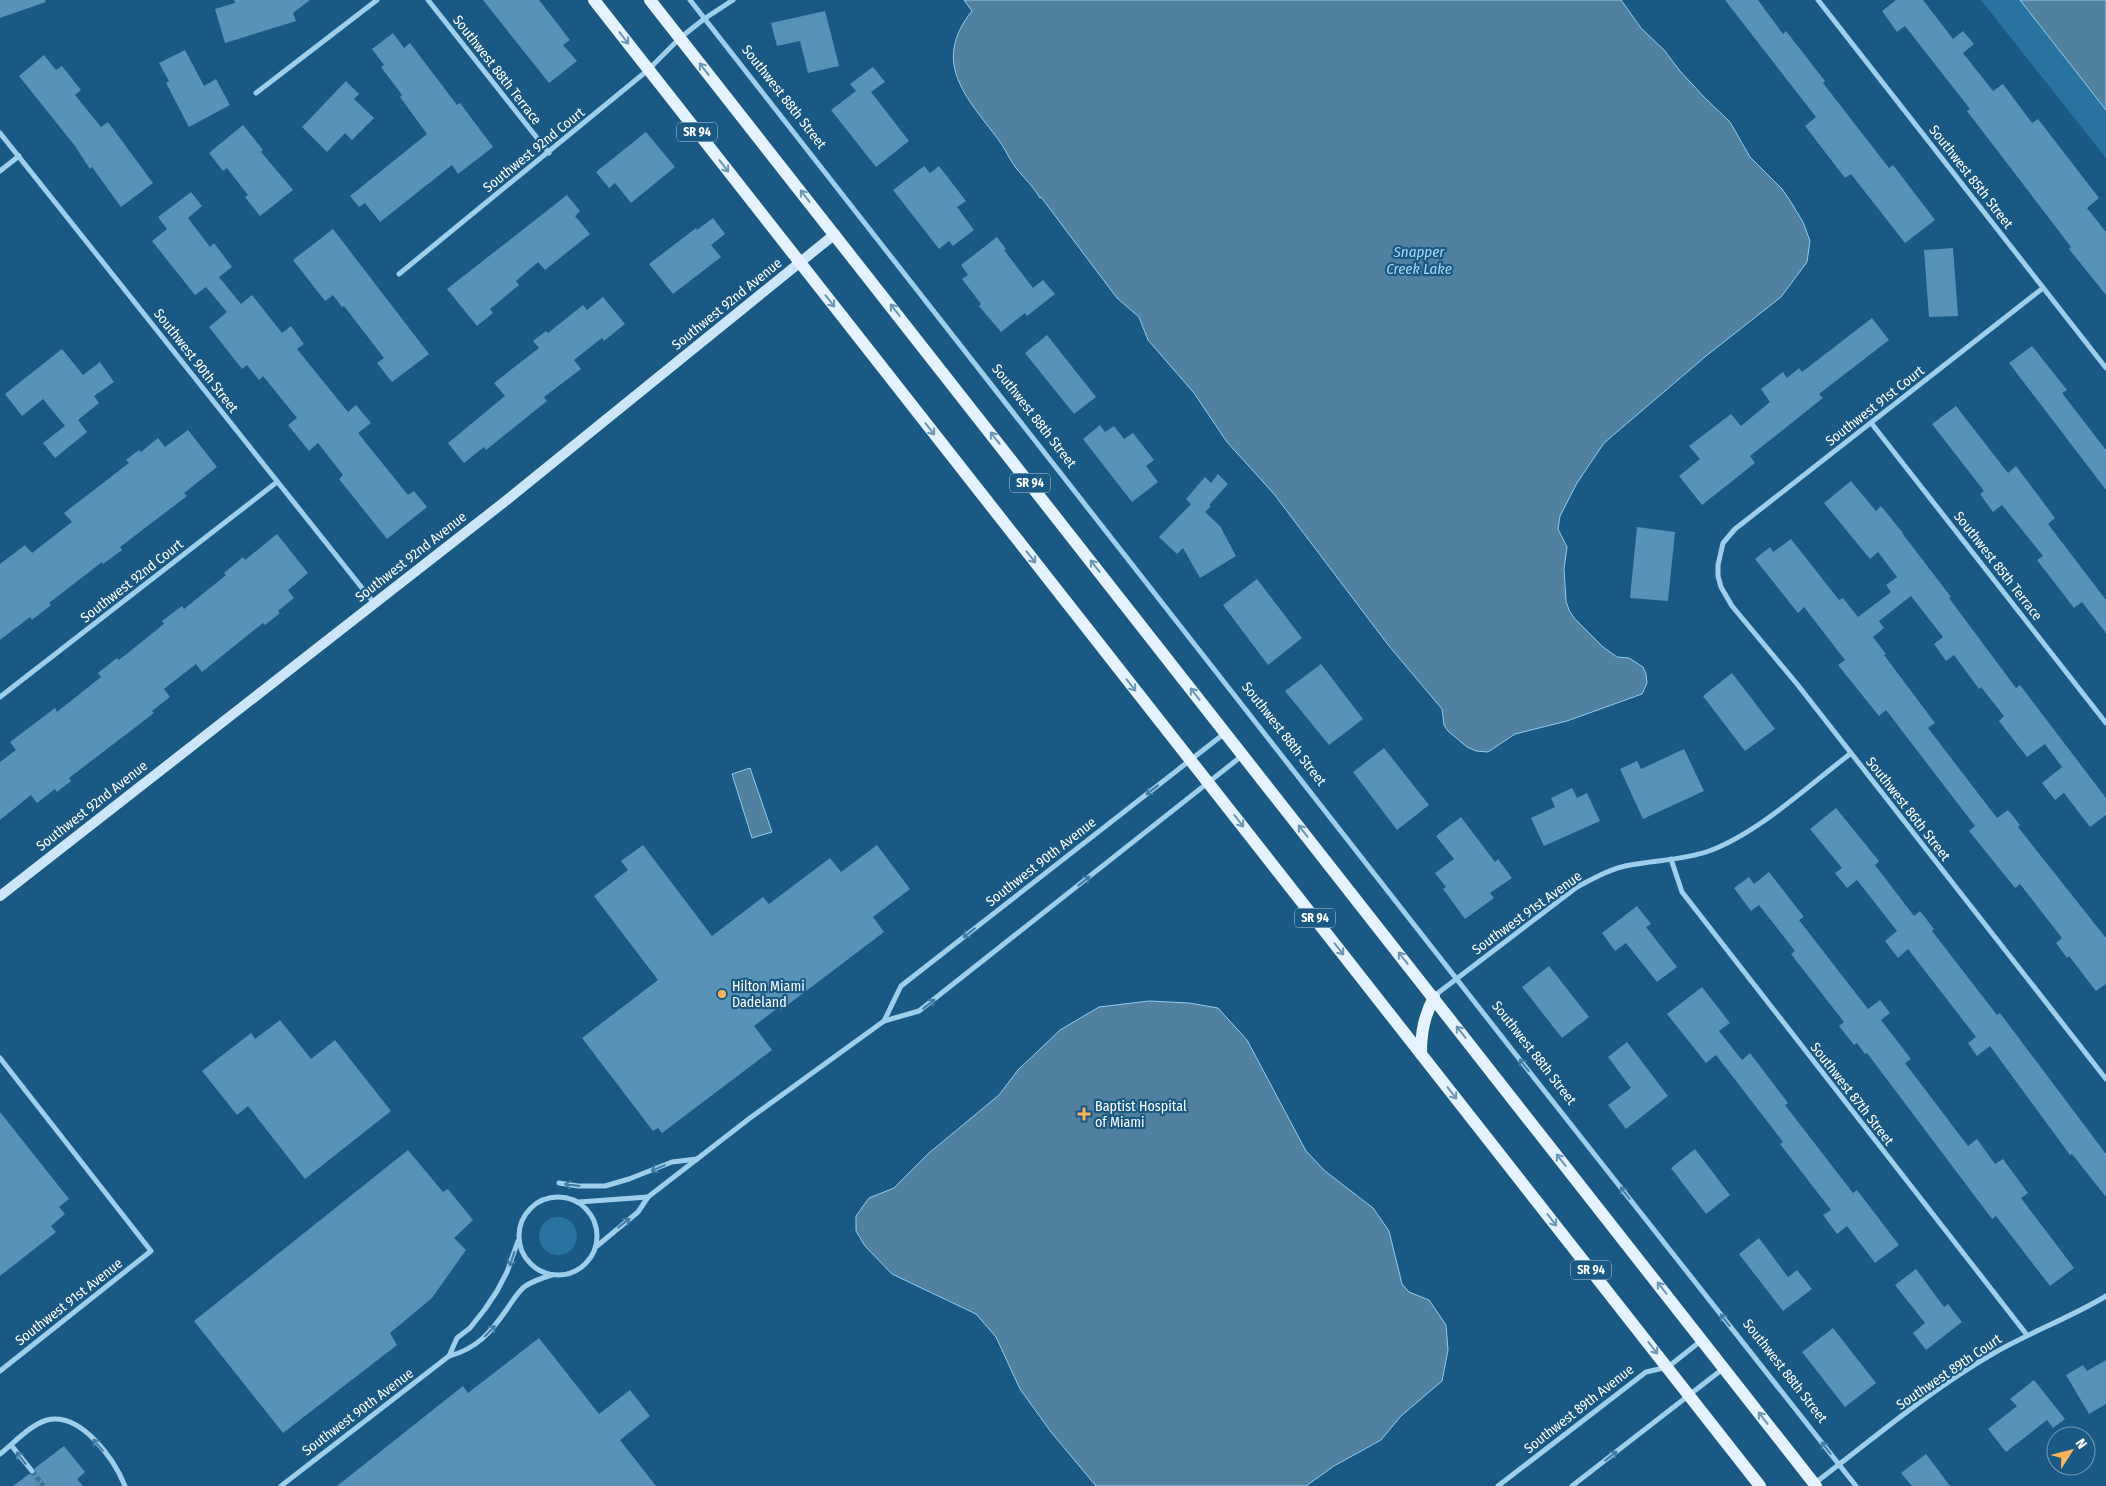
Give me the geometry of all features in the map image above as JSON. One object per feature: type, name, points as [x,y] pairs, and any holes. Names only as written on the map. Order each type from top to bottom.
[{"type":"main road","name":"SR 94","points":[[594,0],[1760,1486]]},
{"type":"main road","name":"SR 94","points":[[650,0],[1816,1485]]},
{"type":"main road","points":[[1422,1054],[1421,1034],[1424,1017],[1434,997]]},
{"type":"street","points":[[256,93],[377,0]]},
{"type":"street","name":"Southwest 88th Terrace","points":[[428,0],[549,153]]},
{"type":"street","name":"Southwest 88th Street","points":[[690,0],[1856,1486]]},
{"type":"street","name":"Southwest 92nd Court","points":[[399,274],[648,70],[680,38],[733,0]]},
{"type":"street","name":"Southwest 85th Street","points":[[1818,0],[2106,368]]},
{"type":"street","name":"Southwest 90th Street","points":[[0,133],[374,603]]},
{"type":"street","points":[[0,171],[19,156]]},
{"type":"street","name":"Southwest 92nd Avenue","points":[[0,896],[503,503],[835,234]]},
{"type":"street","name":"Southwest 91st Court","points":[[1722,543],[1735,529],[1872,424],[2043,288]]},
{"type":"street","name":"Southwest 85th Terrace","points":[[1872,424],[2106,723]]},
{"type":"street","name":"Southwest 92nd Court","points":[[0,697],[277,482]]},
{"type":"street","name":"Southwest 86th Street","points":[[1722,543],[1719,554],[1718,576],[1725,596],[1740,617],[1797,684],[2106,1079]]},
{"type":"street","name":"Southwest 90th Avenue","points":[[884,1021],[901,986],[1225,732]]},
{"type":"street","name":"Southwest 91st Avenue","points":[[1434,997],[1578,887],[1601,875],[1628,865],[1702,854],[1734,840],[1762,822],[1850,754]]},
{"type":"street","name":"Southwest 90th Avenue","points":[[597,1246],[638,1212],[648,1198],[772,1101],[884,1021],[920,1011],[1243,755]]},
{"type":"street","name":"Southwest 87th Street","points":[[1671,859],[1682,892],[2027,1335]]},
{"type":"street","name":"Southwest 91st Avenue","points":[[0,1058],[151,1251],[0,1371]]},
{"type":"street","points":[[559,1183],[578,1186],[605,1186],[629,1179],[672,1162],[698,1159]]},
{"type":"street","points":[[578,1202],[592,1216],[596,1226],[597,1246],[587,1263],[577,1271],[566,1275],[552,1276],[540,1271],[529,1263],[522,1252],[518,1239],[523,1218],[536,1203],[554,1197],[564,1197],[578,1202],[592,1203],[648,1198]]},
{"type":"street","name":"Southwest 90th Avenue","points":[[449,1356],[456,1338],[470,1328],[497,1291],[507,1272],[518,1239]]},
{"type":"street","name":"Southwest 90th Avenue","points":[[281,1486],[449,1356],[467,1352],[494,1328],[524,1288],[535,1281],[552,1276]]},
{"type":"street","name":"Southwest 89th Court","points":[[1816,1485],[1840,1464],[1950,1382],[1994,1352],[2078,1312],[2106,1296]]},
{"type":"street","name":"Southwest 89th Avenue","points":[[1498,1486],[1646,1372],[1668,1367],[1702,1340]]},
{"type":"street","points":[[1572,1486],[1725,1368]]},
{"type":"street","points":[[0,1454],[31,1429],[48,1420],[74,1424],[88,1434],[102,1449],[124,1486]]},
{"type":"street","points":[[11,1444],[32,1471]]},
{"type":"shaded area","points":[[1981,0],[2020,0],[2106,110],[2106,158]]},
{"type":"shaded area","points":[[558,1217],[572,1222],[577,1236],[572,1250],[558,1255],[544,1250],[539,1236],[544,1222]]},
{"type":"water","name":"Snapper Creek Lake","points":[[964,0],[1621,0],[1641,28],[1664,50],[1704,97],[1730,122],[1750,157],[1782,189],[1789,199],[1803,222],[1810,241],[1807,262],[1781,297],[1706,356],[1604,443],[1577,483],[1560,516],[1558,529],[1567,547],[1564,569],[1566,601],[1569,610],[1574,618],[1603,647],[1617,657],[1629,658],[1643,667],[1647,683],[1642,694],[1567,721],[1515,734],[1488,752],[1476,751],[1467,747],[1448,731],[1444,725],[1442,709],[1389,646],[1274,494],[1227,442],[1194,393],[1148,340],[1139,317],[1117,298],[1041,197],[1016,168],[965,93],[954,63],[954,47],[960,29],[972,11]]},
{"type":"water","points":[[2020,0],[2106,0],[2106,110]]},
{"type":"water","points":[[750,768],[772,832],[752,838],[732,774]]},
{"type":"water","points":[[1149,1001],[1189,1003],[1218,1008],[1247,1040],[1306,1151],[1325,1171],[1373,1208],[1389,1231],[1402,1284],[1409,1292],[1429,1300],[1446,1325],[1448,1350],[1442,1381],[1401,1416],[1381,1440],[1334,1466],[1306,1486],[1096,1486],[1051,1432],[1020,1389],[996,1337],[976,1314],[892,1274],[865,1246],[856,1231],[856,1216],[869,1198],[894,1188],[929,1153],[999,1095],[1018,1070],[1060,1030],[1099,1007]]},
{"type":"building","points":[[0,0],[45,0],[46,2],[0,18]]},
{"type":"building","points":[[234,0],[310,0],[293,13],[296,21],[225,43],[215,9],[235,3]]},
{"type":"building","points":[[483,0],[539,0],[570,40],[563,45],[577,61],[549,83]]},
{"type":"building","points":[[1725,0],[1758,0],[1783,34],[1786,31],[1825,81],[1823,83],[1889,168],[1893,165],[1935,220],[1905,243],[1851,174],[1845,178],[1805,126],[1816,117]]},
{"type":"building","points":[[1896,0],[1923,0],[1953,39],[1963,31],[1974,44],[1963,53],[1993,91],[2003,84],[2032,123],[2038,119],[2099,198],[2087,208],[2106,232],[2106,295],[2069,249],[2071,247],[1967,111],[1970,109],[1905,26],[1897,32],[1882,11]]},
{"type":"building","points":[[825,11],[839,66],[808,73],[800,41],[777,46],[771,23]]},
{"type":"building","points":[[393,33],[404,48],[410,43],[457,105],[460,103],[493,147],[458,174],[452,165],[380,222],[365,203],[359,207],[350,196],[427,134],[400,97],[402,95],[381,67],[384,65],[372,49]]},
{"type":"building","points":[[185,50],[204,86],[216,79],[230,105],[189,127],[166,83],[169,81],[159,63]]},
{"type":"building","points":[[44,55],[56,70],[62,66],[81,90],[75,95],[101,127],[108,122],[153,183],[121,207],[92,167],[90,169],[75,146],[19,76]]},
{"type":"building","points":[[873,67],[885,82],[871,92],[909,141],[876,167],[831,110],[856,91],[850,84]]},
{"type":"building","points":[[346,81],[359,94],[354,99],[374,118],[352,140],[345,133],[327,152],[302,127]]},
{"type":"building","points":[[243,125],[263,150],[261,152],[293,190],[260,216],[245,197],[248,195],[227,168],[223,171],[209,153]]},
{"type":"building","points":[[646,132],[675,167],[631,203],[615,183],[609,188],[596,172]]},
{"type":"building","points":[[924,166],[930,173],[939,166],[966,201],[957,207],[974,230],[953,246],[949,241],[939,249],[893,190]]},
{"type":"building","points":[[191,192],[202,206],[188,218],[210,247],[214,243],[232,267],[219,277],[241,304],[252,295],[282,333],[291,326],[304,344],[297,349],[348,412],[356,405],[371,423],[358,433],[408,495],[414,491],[427,507],[387,539],[339,479],[343,475],[318,443],[309,451],[288,425],[297,418],[263,376],[259,380],[247,365],[242,369],[209,327],[227,312],[206,287],[195,295],[152,241],[167,229],[158,217]]},
{"type":"building","points":[[567,195],[580,211],[575,216],[590,234],[545,270],[538,262],[516,281],[519,285],[490,309],[493,313],[477,326],[447,289]]},
{"type":"building","points":[[713,218],[725,234],[711,245],[721,257],[673,294],[649,264],[696,228],[697,230]]},
{"type":"building","points":[[333,229],[429,354],[392,382],[377,363],[384,358],[344,306],[342,307],[333,295],[325,301],[293,260]]},
{"type":"building","points":[[997,237],[1006,249],[1004,250],[1033,288],[1043,280],[1055,294],[1027,316],[1025,313],[1001,332],[979,306],[981,304],[962,279],[968,275],[961,265]]},
{"type":"building","points":[[1953,248],[1958,316],[1929,317],[1924,250]]},
{"type":"building","points":[[603,297],[625,324],[604,341],[602,338],[574,360],[581,369],[544,397],[547,401],[486,450],[484,447],[464,463],[448,443],[505,396],[494,383],[539,348],[533,341],[546,331],[548,333],[583,305],[587,310]]},
{"type":"building","points":[[1872,318],[1889,340],[1819,394],[1823,398],[1750,456],[1755,463],[1702,505],[1679,476],[1700,459],[1689,446],[1731,414],[1741,426],[1770,402],[1761,389],[1783,372],[1787,378],[1799,368],[1802,372]]},
{"type":"building","points":[[1047,335],[1096,397],[1074,414],[1025,353]]},
{"type":"building","points":[[2032,346],[2067,390],[2062,393],[2106,450],[2106,490],[2009,363]]},
{"type":"building","points":[[62,349],[83,375],[100,362],[114,382],[94,396],[99,403],[78,420],[87,432],[55,458],[43,443],[65,426],[43,399],[22,416],[5,394]]},
{"type":"building","points":[[1956,406],[2008,473],[2016,466],[2055,518],[2048,524],[2106,600],[2106,633],[2082,602],[2074,608],[2037,560],[2043,556],[2002,505],[1993,512],[1980,494],[1984,491],[1932,424]]},
{"type":"building","points":[[1100,425],[1105,432],[1114,426],[1124,439],[1133,433],[1154,460],[1146,466],[1158,482],[1132,502],[1083,439]]},
{"type":"building","points":[[188,430],[217,467],[184,493],[187,496],[120,547],[122,550],[103,564],[102,562],[49,603],[51,605],[32,620],[30,617],[0,640],[0,564],[25,545],[32,553],[72,522],[64,513],[129,463],[126,460],[139,450],[141,452],[158,438],[165,447]]},
{"type":"building","points":[[1218,474],[1228,484],[1205,512],[1220,526],[1236,556],[1200,578],[1183,548],[1177,554],[1159,537],[1191,504],[1186,499],[1205,477],[1211,483]]},
{"type":"building","points":[[1851,481],[1876,511],[1881,506],[1903,533],[2016,688],[2020,685],[2106,798],[2106,815],[2090,827],[2064,793],[2055,800],[2042,783],[2062,767],[2045,744],[2027,757],[1999,721],[2004,716],[1981,687],[1979,689],[1954,655],[1946,661],[1934,644],[1943,637],[1911,596],[1879,621],[1884,628],[1873,637],[1886,654],[1884,655],[1935,723],[1928,728],[1997,818],[2008,810],[2020,825],[2018,827],[2106,938],[2106,984],[2096,991],[2069,956],[2067,958],[2056,943],[2062,938],[2020,884],[2015,888],[1969,831],[1975,826],[1886,710],[1879,716],[1838,665],[1845,660],[1804,607],[1798,613],[1755,559],[1770,547],[1773,552],[1791,539],[1839,600],[1843,598],[1858,617],[1891,592],[1886,585],[1897,577],[1878,552],[1870,559],[1824,503]]},
{"type":"building","points":[[1637,527],[1675,532],[1668,601],[1630,598]]},
{"type":"building","points":[[277,534],[308,573],[288,590],[294,598],[278,611],[280,613],[265,625],[263,623],[202,672],[196,664],[164,689],[170,697],[152,711],[154,713],[69,778],[71,781],[57,792],[55,789],[37,803],[31,795],[0,820],[0,762],[16,750],[10,742],[55,708],[57,712],[101,677],[98,673],[117,658],[119,660],[164,624],[162,621],[182,606],[184,609],[226,575],[224,573],[243,557],[245,560]]},
{"type":"building","points":[[1257,579],[1302,638],[1268,665],[1223,605]]},
{"type":"building","points":[[1321,664],[1363,719],[1329,745],[1285,691]]},
{"type":"building","points":[[1732,673],[1775,729],[1745,751],[1703,696]]},
{"type":"building","points":[[1384,748],[1429,805],[1397,830],[1353,772]]},
{"type":"building","points":[[1684,749],[1704,791],[1643,819],[1620,769],[1637,761],[1641,769]]},
{"type":"building","points":[[1572,788],[1577,798],[1587,793],[1600,821],[1544,846],[1531,818],[1555,807],[1551,798]]},
{"type":"building","points":[[1836,808],[1879,861],[1875,865],[1914,916],[1920,911],[1934,929],[1932,931],[1997,1015],[2000,1013],[2106,1154],[2106,1197],[2072,1154],[2070,1155],[1990,1046],[1977,1056],[1968,1043],[1976,1037],[1908,949],[1898,958],[1885,941],[1897,931],[1857,880],[1847,888],[1835,873],[1842,868],[1810,829]]},
{"type":"building","points":[[1461,817],[1495,862],[1498,859],[1512,878],[1490,893],[1494,898],[1465,919],[1443,889],[1446,887],[1435,873],[1454,859],[1436,836]]},
{"type":"building","name":"Hilton Miami Dadeland","points":[[643,845],[712,936],[763,897],[769,904],[830,858],[841,872],[877,845],[910,889],[873,917],[884,932],[781,1010],[779,1007],[754,1026],[772,1050],[662,1133],[658,1128],[653,1131],[582,1038],[658,980],[594,896],[628,870],[621,861]]},
{"type":"building","points":[[1769,872],[1804,917],[1799,920],[1868,1009],[1880,1000],[1890,1013],[1881,1020],[1911,1059],[1905,1063],[1968,1146],[1977,1139],[1995,1164],[2003,1159],[2028,1193],[2021,1198],[2074,1268],[2050,1286],[1996,1216],[1992,1219],[1867,1053],[1865,1054],[1857,1043],[1854,1045],[1839,1026],[1844,1022],[1791,954],[1795,951],[1759,905],[1751,911],[1734,888],[1749,877],[1754,884]]},
{"type":"building","points":[[1637,906],[1651,924],[1646,927],[1677,967],[1657,982],[1626,943],[1615,951],[1602,933]]},
{"type":"building","points":[[1549,966],[1589,1017],[1562,1038],[1522,987]]},
{"type":"building","points":[[1702,987],[1730,1023],[1719,1031],[1742,1060],[1750,1053],[1788,1103],[1785,1105],[1853,1193],[1857,1190],[1899,1245],[1875,1263],[1847,1226],[1837,1234],[1823,1215],[1831,1210],[1780,1144],[1783,1142],[1716,1055],[1706,1063],[1667,1014]]},
{"type":"building","points":[[280,1020],[311,1059],[335,1040],[391,1111],[305,1179],[248,1106],[237,1115],[202,1071],[251,1033],[255,1039]]},
{"type":"building","points":[[1627,1042],[1668,1096],[1626,1129],[1608,1105],[1631,1088],[1608,1057]]},
{"type":"building","points":[[0,1112],[69,1199],[59,1207],[65,1214],[51,1226],[56,1232],[0,1276]]},
{"type":"building","points":[[1695,1149],[1730,1195],[1706,1214],[1671,1168]]},
{"type":"building","points":[[408,1150],[443,1192],[448,1189],[473,1220],[454,1238],[466,1250],[432,1298],[390,1333],[397,1345],[283,1433],[194,1321]]},
{"type":"building","points":[[1759,1238],[1788,1277],[1797,1270],[1812,1289],[1783,1311],[1739,1254]]},
{"type":"building","points":[[1916,1269],[1944,1307],[1948,1304],[1962,1322],[1926,1350],[1913,1333],[1925,1323],[1895,1285]]},
{"type":"building","points":[[1833,1328],[1876,1383],[1845,1407],[1802,1352]]},
{"type":"building","points":[[539,1338],[599,1414],[630,1390],[650,1416],[620,1440],[656,1486],[337,1486],[463,1386],[468,1393]]},
{"type":"building","points":[[2106,1360],[2106,1404],[2089,1414],[2066,1375],[2083,1365],[2087,1371]]},
{"type":"building","points":[[2034,1380],[2065,1419],[2056,1426],[2052,1426],[2047,1420],[2006,1452],[1988,1429],[2017,1406],[2010,1399]]},
{"type":"building","points":[[64,1446],[85,1472],[77,1479],[83,1486],[13,1486],[29,1474],[34,1475],[35,1468]]},
{"type":"building","points":[[1926,1454],[1950,1486],[1912,1486],[1901,1473]]},
{"type":"tunnel","points":[[32,1471],[43,1486]]},
{"type":"place","name":"Hilton Miami Dadeland","points":[[722,994]]},
{"type":"place","name":"Baptist Hospital of Miami","points":[[1084,1114]]}]
